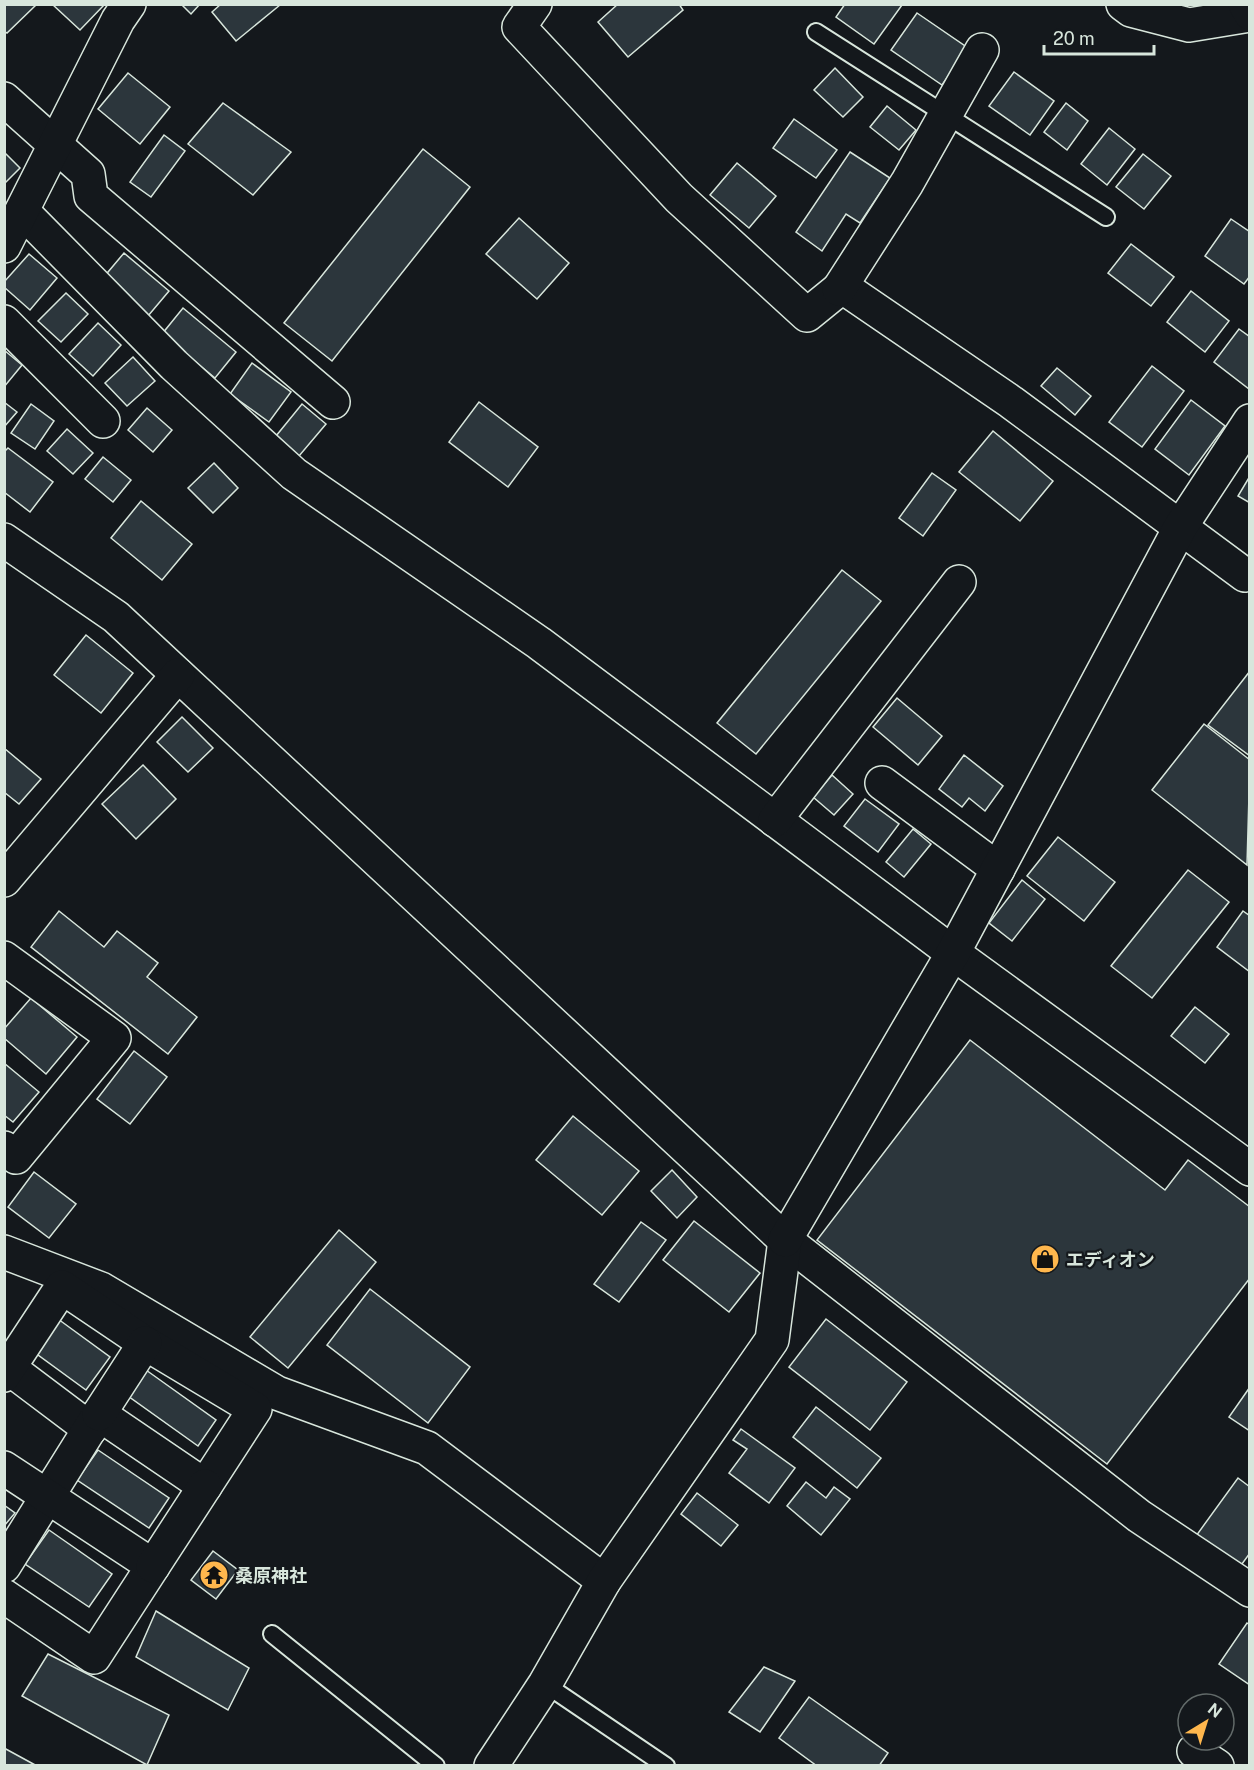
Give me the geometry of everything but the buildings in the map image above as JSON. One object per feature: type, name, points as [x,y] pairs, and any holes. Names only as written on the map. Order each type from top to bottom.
[{"type":"street","points":[[4,246],[118,20],[129,4]]},
{"type":"street","points":[[535,4],[519,27],[680,198],[807,315],[839,289],[907,183],[982,50]]},
{"type":"street","points":[[1123,4],[1131,10],[1189,25],[1250,14],[1245,4]]},
{"type":"street","points":[[4,99],[88,174],[91,196],[333,402]]},
{"type":"street","points":[[22,211],[174,365],[294,474],[539,643],[953,953],[1250,1169]]},
{"type":"street","points":[[839,289],[850,292],[1011,402],[1245,575]]},
{"type":"street","points":[[4,322],[103,421]]},
{"type":"street","points":[[491,1766],[545,1684],[604,1581],[772,1340],[785,1240],[953,953],[1181,526],[1250,421]]},
{"type":"street","points":[[4,540],[116,617],[785,1240],[1139,1516],[1250,1590]]},
{"type":"street","points":[[775,820],[959,582]]},
{"type":"street","points":[[4,880],[178,675]]},
{"type":"street","points":[[882,783],[998,869]]},
{"type":"street","points":[[4,958],[114,1038],[15,1157],[4,1148]]},
{"type":"street","points":[[4,1252],[101,1289],[277,1393],[427,1448],[604,1581]]},
{"type":"street","points":[[4,1596],[94,1657],[255,1409],[145,1343],[62,1287],[7,1372],[204,1486]]},
{"type":"street","points":[[4,1566],[145,1343]]},
{"type":"street","points":[[4,1468],[153,1566]]},
{"type":"lane","points":[[816,32],[947,113],[1106,217]]},
{"type":"lane","points":[[272,1634],[436,1766]]},
{"type":"lane","points":[[545,1684],[666,1766]]},
{"type":"place","name":"エディオン","points":[[1045,1259]]},
{"type":"place","name":"桑原神社","points":[[214,1575]]}]
